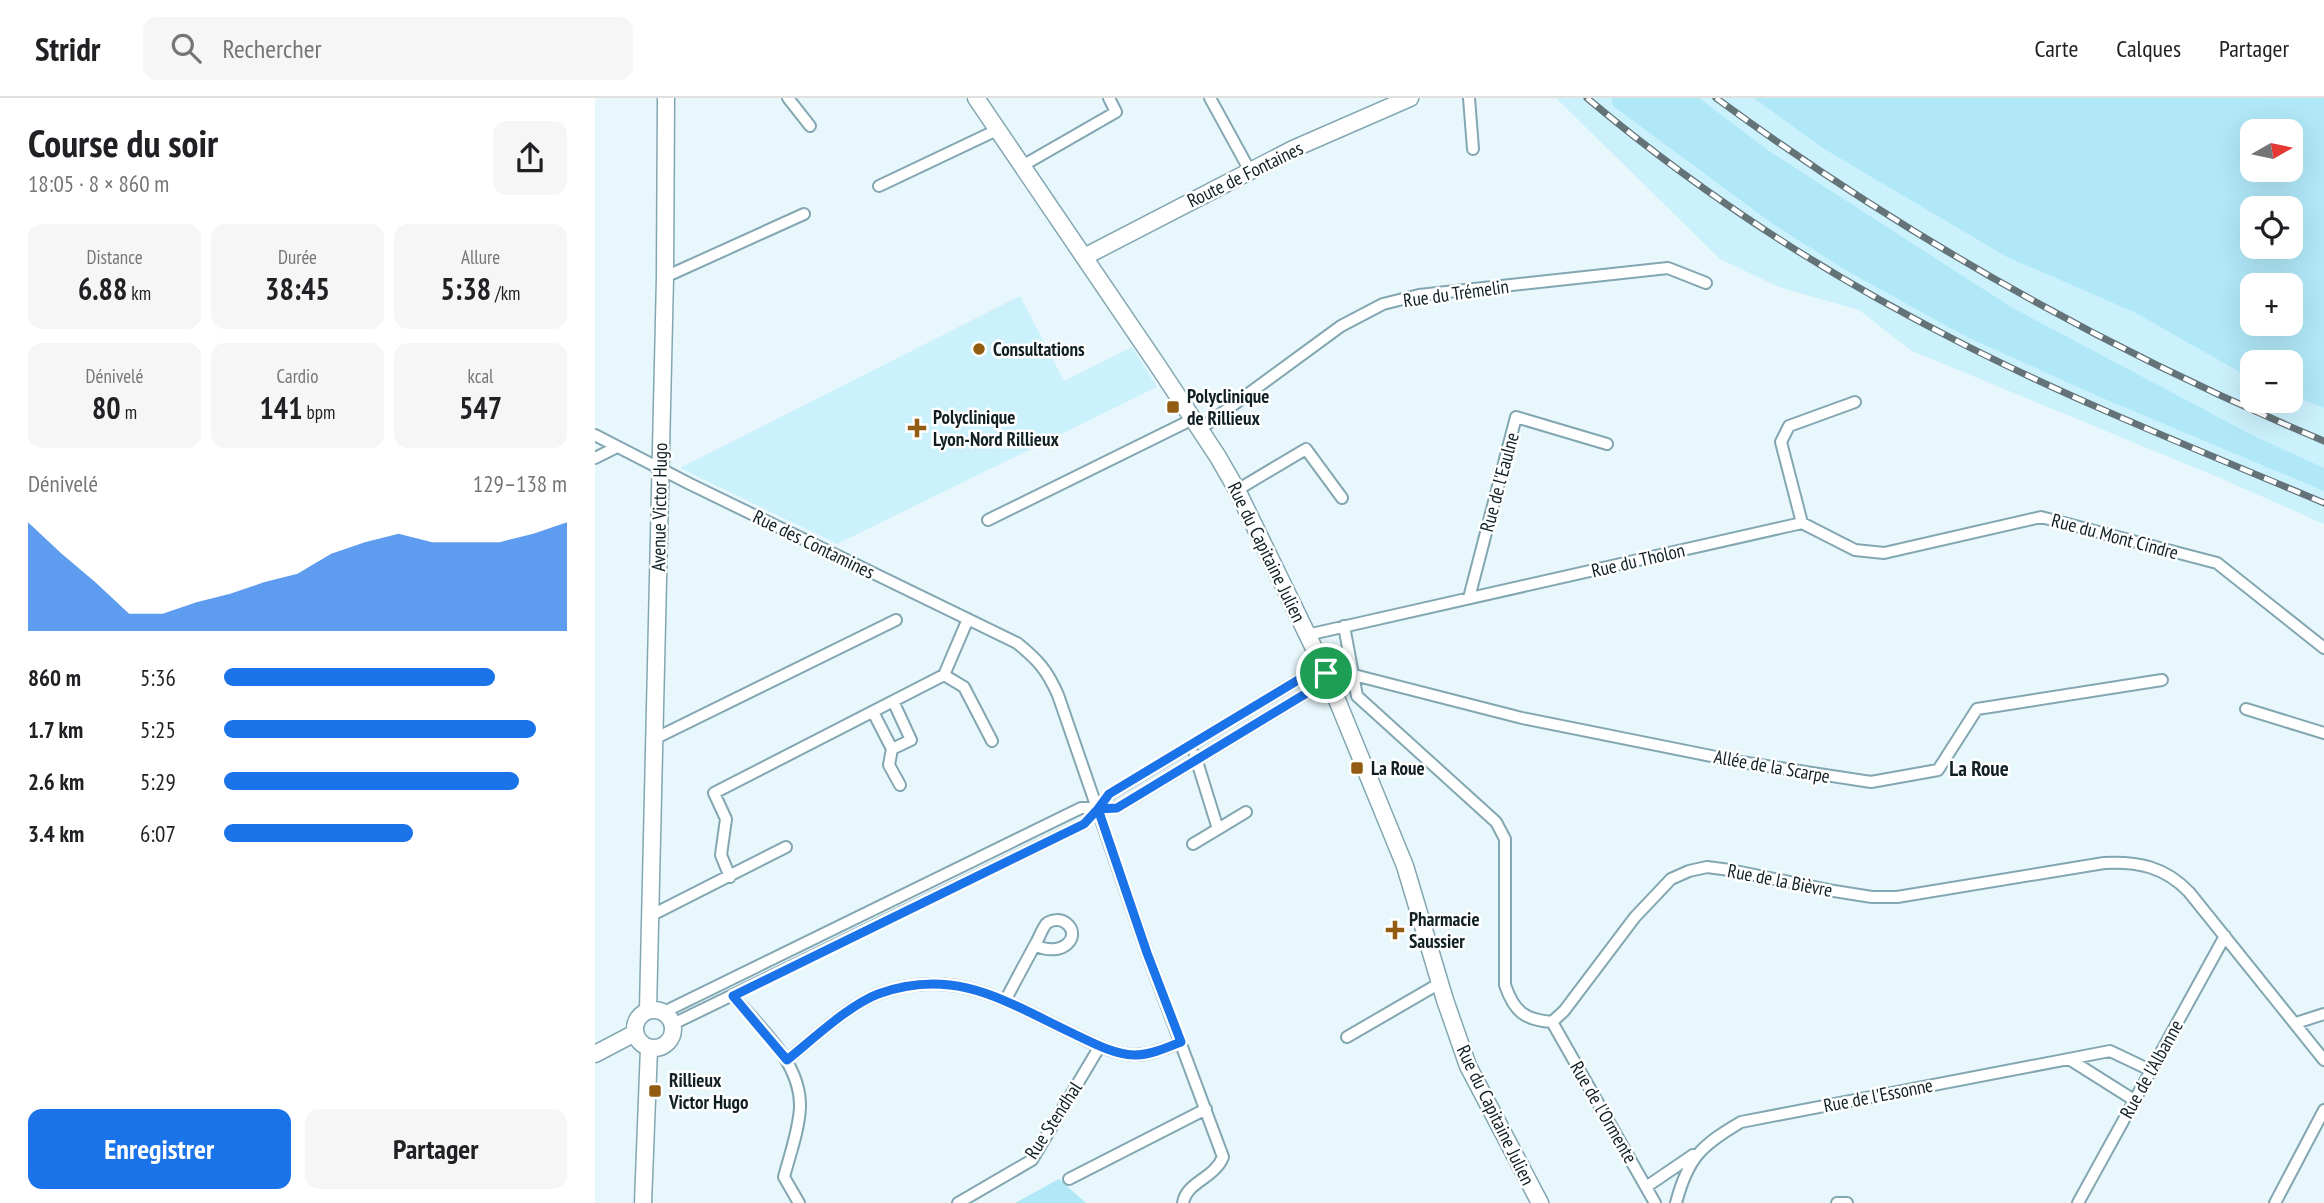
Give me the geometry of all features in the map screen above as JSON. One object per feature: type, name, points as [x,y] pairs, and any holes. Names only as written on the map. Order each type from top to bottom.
[{"type":"street","name":"Avenue Victor Hugo","points":[[662,1016],[650,916],[665,277],[666,98]]},
{"type":"street","points":[[788,98],[810,126]]},
{"type":"street","name":"Rue du Capitaine Julien","points":[[976,98],[1196,424],[1237,490],[1326,673],[1405,866],[1468,1066],[1540,1203]]},
{"type":"street","points":[[1022,166],[1116,112],[1109,98]]},
{"type":"street","points":[[1210,98],[1250,171]]},
{"type":"street","name":"Route de Fontaines","points":[[1083,257],[1250,171],[1410,98]]},
{"type":"street","points":[[1469,98],[1473,149]]},
{"type":"street","points":[[879,186],[997,130]]},
{"type":"street","points":[[665,277],[804,214]]},
{"type":"street","name":"Rue du Trémelin","points":[[988,520],[1196,424],[1341,326],[1383,304],[1419,295],[1668,268],[1706,283]]},
{"type":"street","points":[[1802,523],[1781,442],[1789,426],[1855,402]]},
{"type":"street","name":"Rue de l'Eaulne","points":[[1469,598],[1516,417],[1607,444]]},
{"type":"street","name":"Rue des Contamines","points":[[595,435],[660,470],[1017,643],[1038,659],[1050,676],[1147,953],[1223,1157],[1212,1174],[1188,1190],[1183,1203]]},
{"type":"street","points":[[595,458],[617,447]]},
{"type":"street","points":[[1237,490],[1306,449],[1342,498]]},
{"type":"street","name":"Rue du Mont Cindre","points":[[1802,523],[1855,550],[1884,553],[2041,517],[2217,563],[2324,648]]},
{"type":"street","name":"Rue du Tholon","points":[[1307,635],[1802,523]]},
{"type":"street","points":[[730,877],[720,855],[726,819],[714,793],[944,675],[968,619]]},
{"type":"street","points":[[654,738],[896,620]]},
{"type":"street","points":[[1344,626],[1357,696],[1496,821],[1504,839],[1505,985],[1511,1004],[1524,1015],[1538,1021],[1552,1022]]},
{"type":"street","points":[[662,1016],[673,1030],[669,1041],[659,1048],[649,1048],[642,1044],[635,1033],[639,1016],[662,1016],[733,996],[1084,824],[1098,809],[1109,794],[1313,671],[1326,673],[1320,685],[1117,808],[1098,809],[1081,808],[662,1016]]},
{"type":"street","points":[[944,675],[964,687],[992,740]]},
{"type":"street","name":"Allée de la Scarpe","points":[[1355,675],[1522,718],[1741,762],[1871,782],[1938,770],[1977,709],[2162,680]]},
{"type":"street","points":[[1341,709],[1357,696]]},
{"type":"street","points":[[892,749],[911,740],[893,701]]},
{"type":"street","points":[[2246,709],[2324,733]]},
{"type":"street","points":[[873,712],[892,749],[890,765],[900,785]]},
{"type":"street","points":[[1192,746],[1218,829]]},
{"type":"street","points":[[1193,844],[1246,812]]},
{"type":"street","points":[[650,916],[786,847]]},
{"type":"street","name":"Rue de la Bièvre","points":[[1552,1022],[1564,1011],[1635,917],[1671,878],[1689,871],[1707,867],[1834,891],[1897,897],[2129,861],[2147,865],[2178,880],[2324,1059]]},
{"type":"street","name":"Rue de l'Albanne","points":[[2078,1203],[2225,936]]},
{"type":"street","points":[[1005,1001],[1035,945]]},
{"type":"street","points":[[787,1060],[861,1002],[892,990],[941,983],[971,988],[1005,1001],[1111,1051],[1137,1055],[1181,1042]]},
{"type":"street","points":[[1347,1037],[1440,983]]},
{"type":"street","points":[[733,996],[787,1060],[794,1073],[800,1105],[796,1133],[783,1177],[799,1203]]},
{"type":"street","points":[[2296,1023],[2324,1014]]},
{"type":"street","name":"Rue de l'Ormente","points":[[1552,1022],[1655,1203]]},
{"type":"street","points":[[595,1054],[635,1033]]},
{"type":"street","name":"Rue Stendhal","points":[[958,1203],[1032,1160],[1100,1046]]},
{"type":"street","points":[[643,1203],[649,1048]]},
{"type":"street","name":"Rue de l'Essonne","points":[[1646,1186],[1741,1122],[2110,1051],[2150,1070]]},
{"type":"street","points":[[2069,1059],[2134,1100]]},
{"type":"street","points":[[1069,1179],[1206,1109]]},
{"type":"street","points":[[2275,1203],[2324,1110]]},
{"type":"street","name":"Rue de l'Essonne","points":[[1676,1203],[1680,1186],[1696,1153]]},
{"type":"street","points":[[1837,1203],[1847,1203]]},
{"type":"shaded area","points":[[1556,98],[1795,98],[2240,355],[2240,413],[2303,413],[2303,381],[2324,389],[2324,524],[2220,478],[1912,351],[1859,310],[1779,287],[1720,259]]},
{"type":"shaded area","points":[[1611,98],[1699,98],[1769,151],[2011,307],[2254,436],[2324,468],[2324,491],[2100,397],[1967,337],[1849,272],[1773,224],[1613,106]]},
{"type":"shaded area","points":[[1754,98],[2324,98],[2324,408],[2303,400],[2303,350],[2240,350],[2240,372],[2134,312],[2007,257],[1821,147]]},
{"type":"shaded area","name":"Polyclinique Lyon-Nord Rillieux","points":[[1020,296],[1064,381],[1132,347],[1157,387],[837,544],[680,468]]},
{"type":"shaded area","points":[[1059,1179],[1086,1203],[1015,1203]]},
{"type":"railway","points":[[1587,98],[1719,199],[1812,260],[1908,315],[2047,385],[2324,503]]},
{"type":"railway","points":[[1716,98],[1860,197],[2010,288],[2165,369],[2324,441]]},
{"type":"place","name":"Consultations","points":[[979,349]]},
{"type":"place","name":"Polyclinique de Rillieux","points":[[1173,407]]},
{"type":"place","name":"Polyclinique Lyon-Nord Rillieux","points":[[917,428]]},
{"type":"place","name":"La Roue","points":[[1357,768]]},
{"type":"place","name":"Pharmacie Saussier","points":[[1395,930]]},
{"type":"place","name":"Rillieux Victor Hugo","points":[[655,1091]]},
{"type":"district","name":"La Roue","points":[[1979,768]]},
{"type":"route","points":[[1326,673],[1313,671],[1109,794],[1098,809],[1147,953],[1181,1042],[1137,1055],[1111,1051],[983,991],[941,983],[907,986],[861,1002],[787,1060],[733,996],[1084,824],[1098,809],[1117,808],[1320,685],[1326,673]]}]
